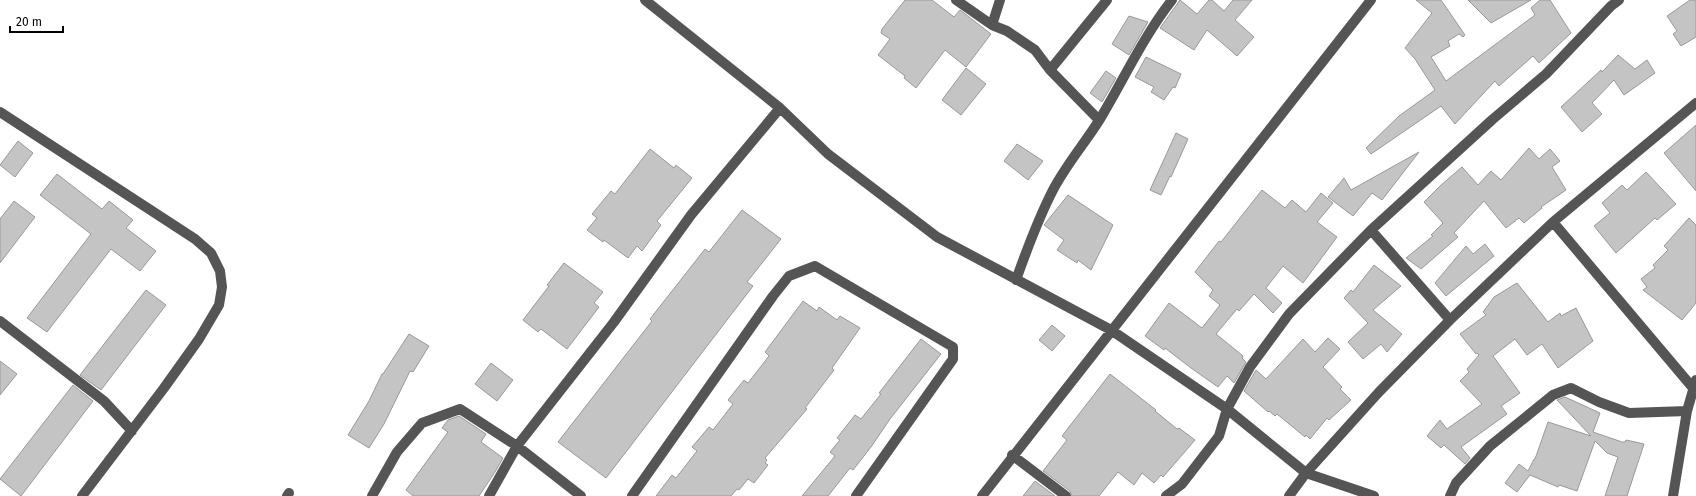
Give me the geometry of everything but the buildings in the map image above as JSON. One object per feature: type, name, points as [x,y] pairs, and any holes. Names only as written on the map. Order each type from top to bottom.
[{"type":"street","points":[[645,0],[780,108],[828,154],[937,237],[1111,330],[1227,409],[1306,473],[1374,496]]},
{"type":"street","points":[[956,0],[992,25],[1007,31],[1034,50],[1050,70],[1099,120]]},
{"type":"street","points":[[992,25],[1000,0]]},
{"type":"street","points":[[1050,70],[1107,0]]},
{"type":"street","points":[[1016,280],[1030,240],[1054,190],[1076,152],[1099,120],[1156,21],[1172,0]]},
{"type":"street","points":[[982,496],[1012,455],[1371,0]]},
{"type":"street","points":[[1166,496],[1182,484],[1219,436],[1227,409],[1250,367],[1289,314],[1371,230],[1493,119],[1546,74],[1611,6],[1619,0]]},
{"type":"street","points":[[1289,496],[1306,473],[1379,392],[1450,320],[1553,222],[1696,103]]},
{"type":"street","points":[[488,496],[518,446],[614,322],[691,215],[780,108]]},
{"type":"street","points":[[0,112],[195,239],[211,253],[220,271],[222,287],[219,305],[182,363],[82,496]]},
{"type":"street","points":[[1553,222],[1694,384],[1673,496]]},
{"type":"street","points":[[1371,230],[1450,320]]},
{"type":"street","points":[[632,496],[781,286],[789,276],[815,266],[953,347],[953,359],[856,496]]},
{"type":"street","points":[[0,321],[104,401],[132,431]]},
{"type":"street","points":[[1450,496],[1456,483],[1490,446],[1553,395],[1571,388],[1599,402],[1629,413],[1688,411]]},
{"type":"street","points":[[372,496],[397,452],[422,423],[460,409],[518,446],[581,496]]},
{"type":"street","points":[[1012,455],[1066,496]]}]
